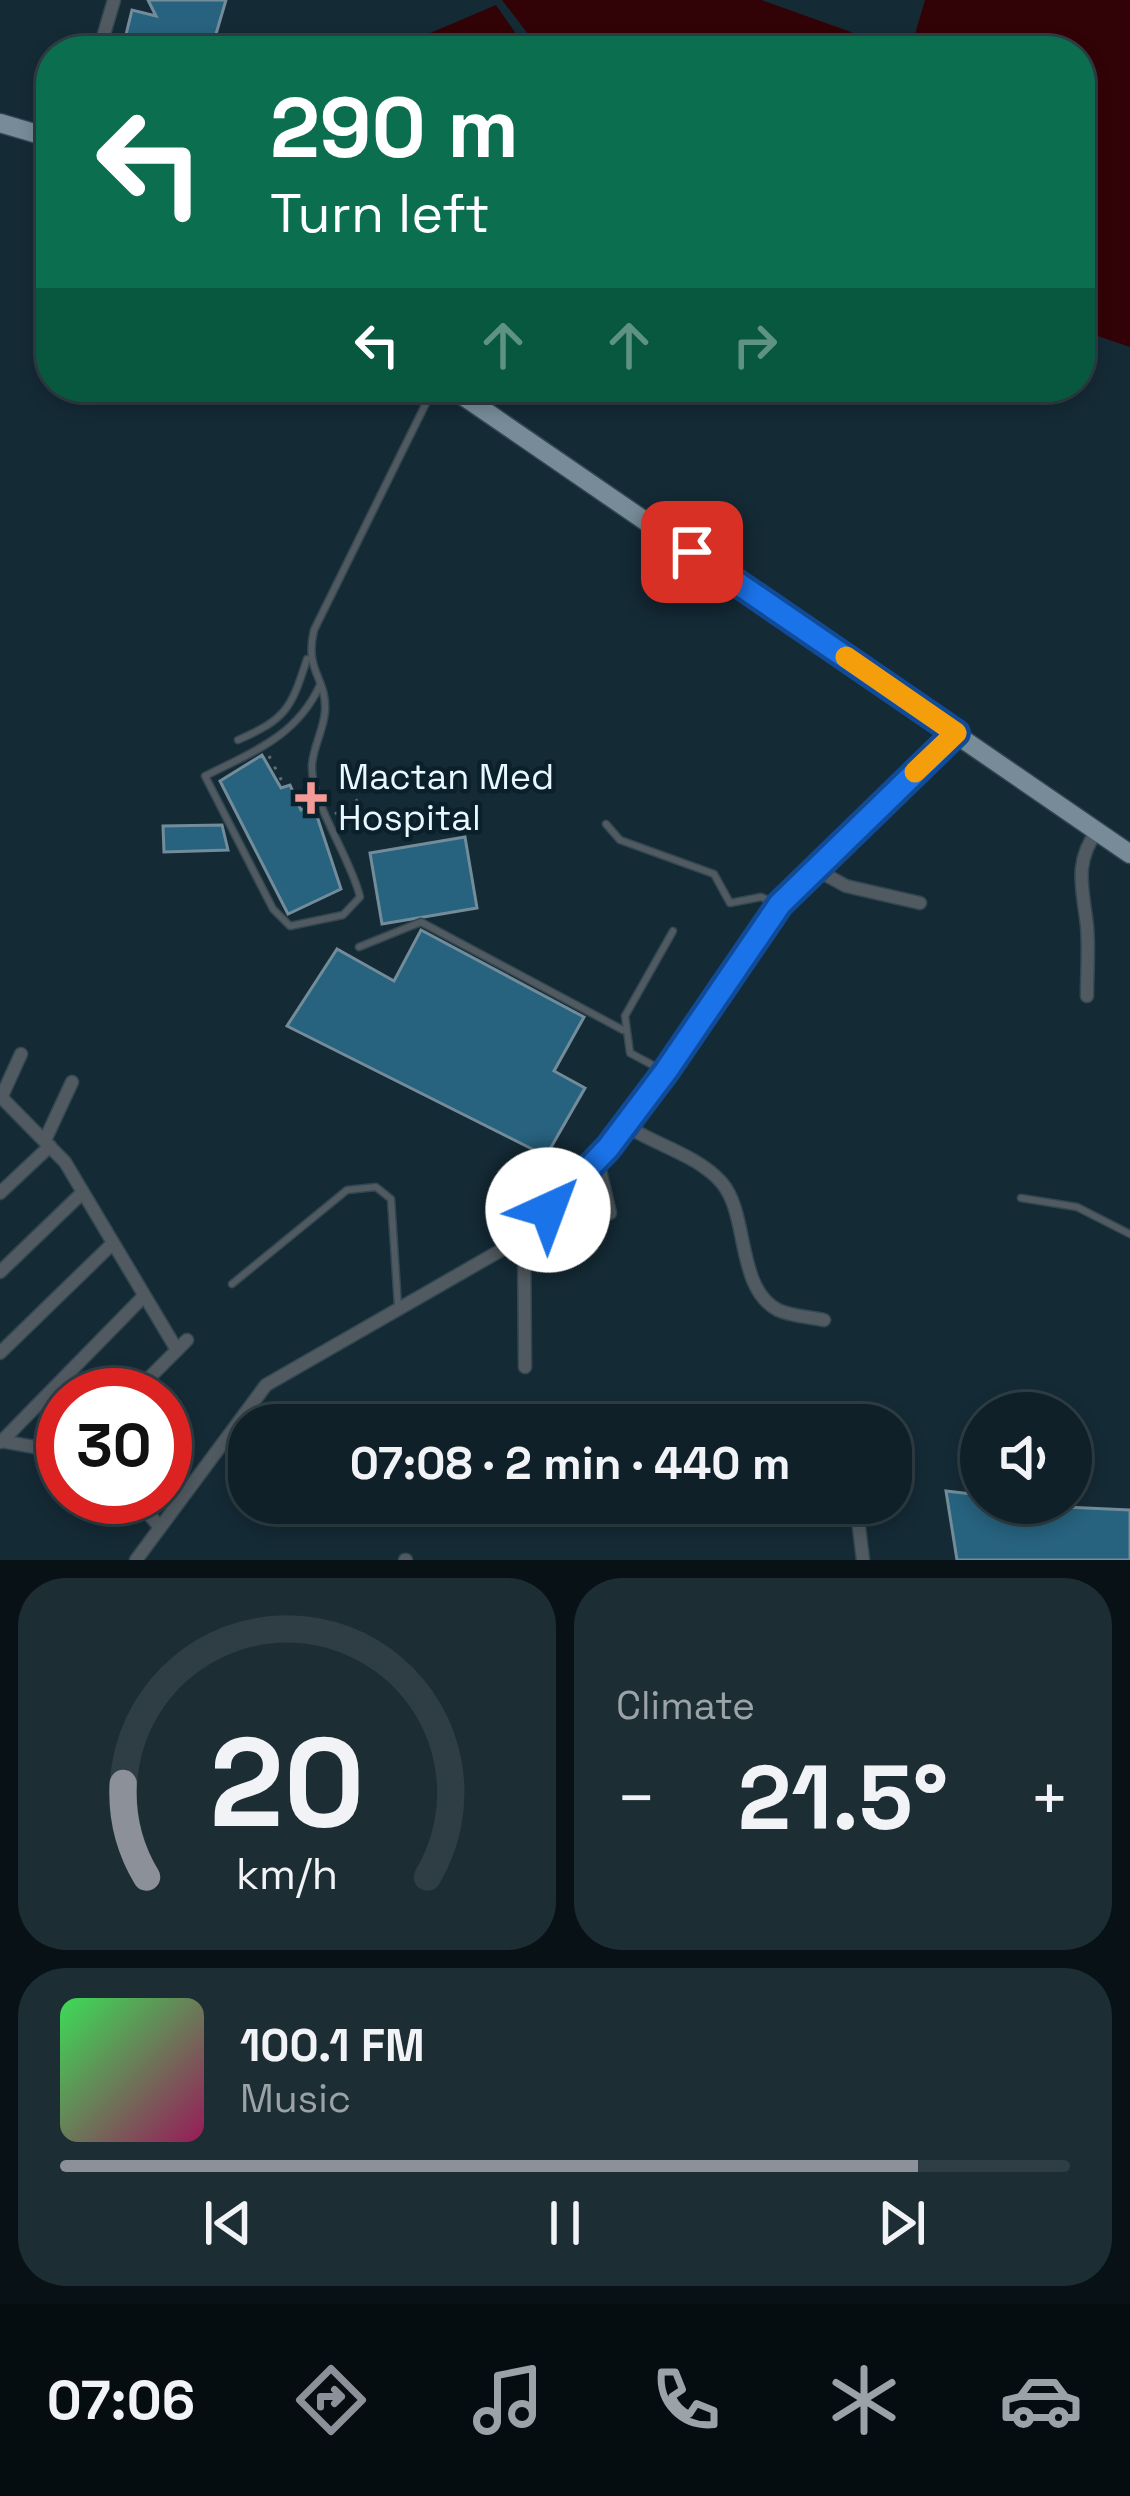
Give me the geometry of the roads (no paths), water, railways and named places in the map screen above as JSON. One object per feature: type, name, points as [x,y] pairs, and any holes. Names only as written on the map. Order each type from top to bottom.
[{"type":"main road","points":[[0,123],[36,134]]},
{"type":"main road","points":[[479,402],[1130,854]]},
{"type":"street","points":[[103,36],[114,0]]},
{"type":"street","points":[[136,1560],[266,1385],[524,1237],[625,1125],[780,904],[956,733]]},
{"type":"street","points":[[1087,996],[1087,924],[1078,880],[1084,848],[1097,831]]},
{"type":"street","points":[[815,869],[846,886],[920,903]]},
{"type":"street","points":[[21,1054],[2,1101],[48,1143],[144,1296],[182,1345],[159,1368]]},
{"type":"street","points":[[0,1193],[48,1143],[72,1082]]},
{"type":"street","points":[[625,1125],[722,1183],[736,1208],[739,1234],[761,1293],[777,1310],[824,1320]]},
{"type":"street","points":[[597,1158],[610,1213]]},
{"type":"street","points":[[0,1272],[81,1194]]},
{"type":"street","points":[[524,1237],[525,1367]]},
{"type":"street","points":[[0,1353],[112,1244]]},
{"type":"street","points":[[0,1442],[144,1296]]},
{"type":"street","points":[[0,1442],[36,1448]]},
{"type":"street","points":[[859,1524],[863,1560]]},
{"type":"lane","points":[[238,740],[274,724],[292,704],[314,630],[427,402]]},
{"type":"lane","points":[[308,656],[320,685],[326,709],[312,766],[314,784],[353,868],[360,897],[343,915],[290,926],[273,909],[205,776],[277,740],[308,710],[320,685]]},
{"type":"lane","points":[[606,824],[620,840],[714,874],[730,903],[761,897],[780,904]]},
{"type":"lane","points":[[359,947],[422,922],[623,1030]]},
{"type":"lane","points":[[666,1071],[630,1053],[623,1030],[625,1016],[673,931]]},
{"type":"lane","points":[[232,1284],[347,1190],[376,1187],[391,1199],[398,1306]]},
{"type":"lane","points":[[1021,1198],[1077,1207],[1130,1234]]},
{"type":"place","name":"Mactan Med Hospital","points":[[311,798]]}]
